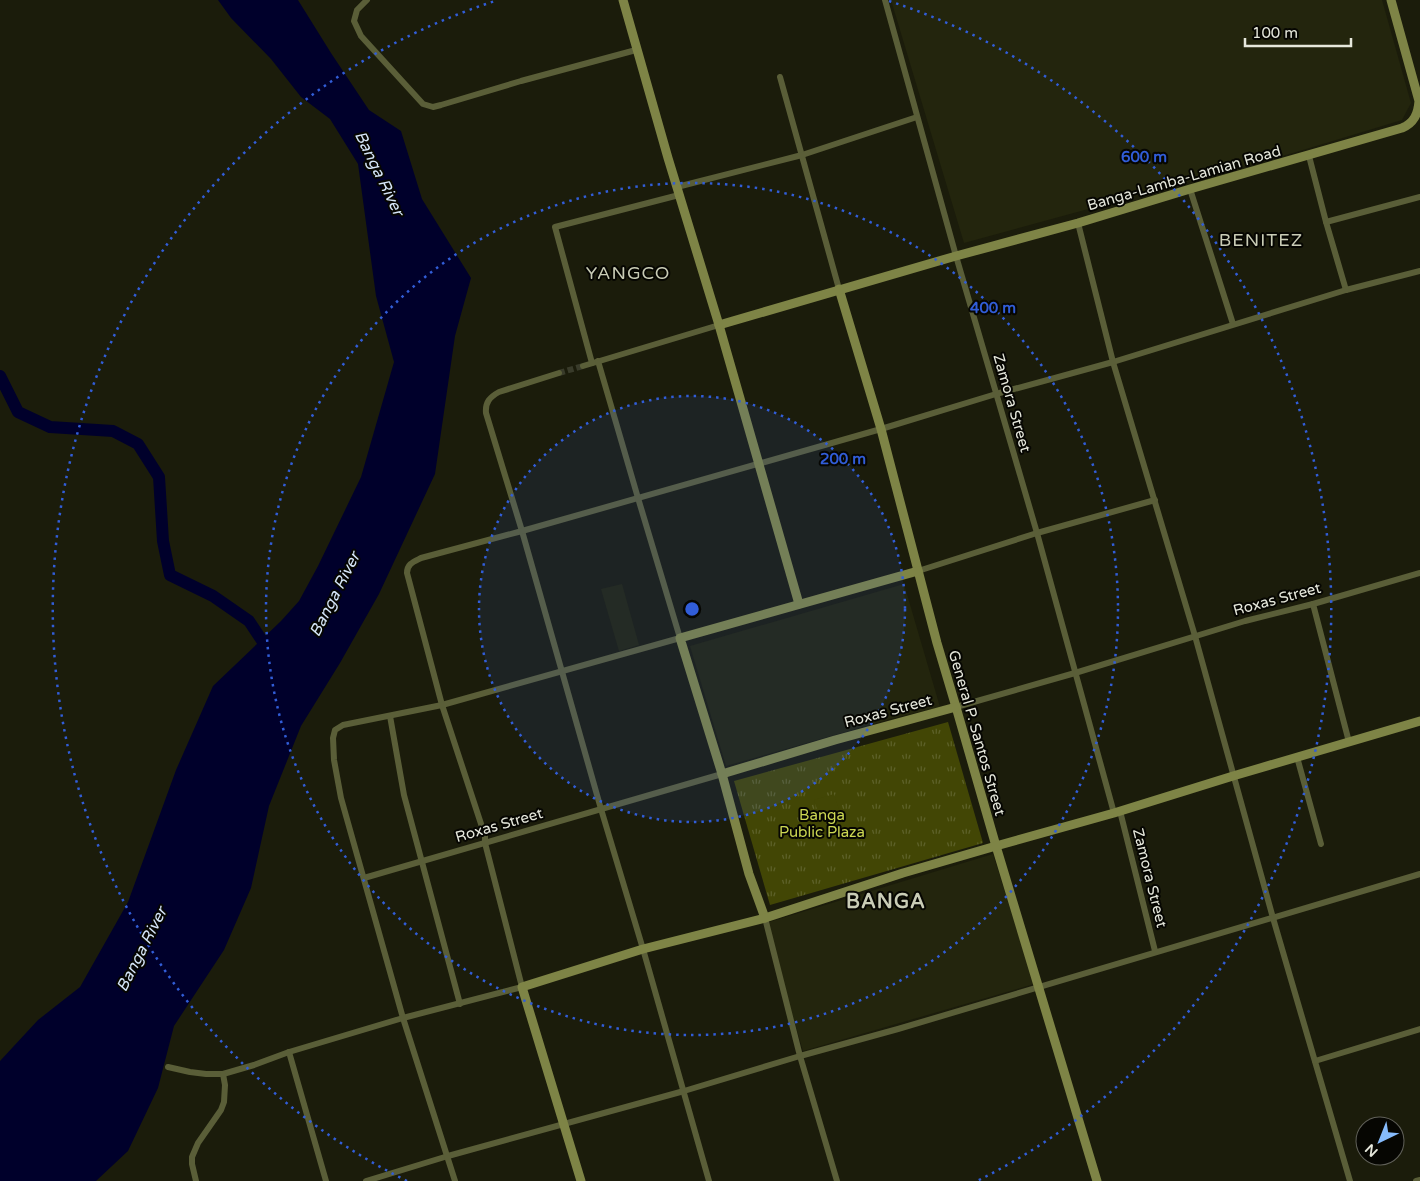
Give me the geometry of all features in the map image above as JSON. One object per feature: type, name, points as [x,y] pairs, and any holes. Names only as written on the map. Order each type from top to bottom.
[{"type":"main road","points":[[623,0],[636,50],[799,604]]},
{"type":"main road","name":"Banga-Lamba-Lamian Road","points":[[718,325],[956,256],[1078,223],[1402,128],[1411,123],[1419,113],[1419,101],[1391,0]]},
{"type":"main road","name":"General P. Santos Street","points":[[839,290],[881,429],[936,643],[1096,1181]]},
{"type":"main road","points":[[765,918],[749,874],[722,774],[680,638],[918,571]]},
{"type":"main road","name":"Roxas Street","points":[[722,774],[835,740],[956,707]]},
{"type":"main road","points":[[581,1181],[522,987],[643,949],[765,918],[996,846],[1117,812],[1420,721]]},
{"type":"street","points":[[367,0],[358,10],[354,20],[361,36],[423,104],[430,106],[441,105],[636,50]]},
{"type":"street","name":"Zamora Street","points":[[885,0],[1075,673],[1117,812],[1155,952]]},
{"type":"street","points":[[780,77],[839,290]]},
{"type":"street","points":[[455,1181],[403,1018],[341,798],[334,760],[333,738],[335,730],[339,727],[442,705],[680,638],[555,227],[802,155],[917,117]]},
{"type":"street","points":[[1309,156],[1346,290]]},
{"type":"street","points":[[1190,189],[1233,324]]},
{"type":"street","points":[[1326,222],[1420,197]]},
{"type":"street","points":[[1078,223],[1113,362],[1195,636],[1273,918],[1350,1181]]},
{"type":"street","points":[[168,1068],[206,1074],[223,1074],[403,1018],[522,987],[484,832],[442,705],[407,573],[408,567],[412,562],[881,429],[996,394],[1113,362],[1346,290],[1420,271]]},
{"type":"street","points":[[583,366],[718,325]]},
{"type":"street","points":[[559,373],[499,392],[490,399],[486,408],[600,810],[643,949],[709,1181]]},
{"type":"street","points":[[918,571],[1037,533],[1155,500]]},
{"type":"street","name":"Roxas Street","points":[[956,707],[1075,673],[1246,620],[1313,604],[1420,572]]},
{"type":"street","points":[[1313,604],[1348,742]]},
{"type":"street","points":[[390,716],[404,795],[460,1004]]},
{"type":"street","points":[[1297,757],[1321,844]]},
{"type":"street","name":"Roxas Street","points":[[364,878],[722,774]]},
{"type":"street","points":[[366,1181],[448,1156],[684,1091],[898,1029],[1420,874]]},
{"type":"street","points":[[765,918],[800,1056],[836,1181]]},
{"type":"street","points":[[1315,1061],[1420,1029]]},
{"type":"street","points":[[289,1052],[326,1181]]},
{"type":"street","points":[[196,1181],[192,1157],[224,1102],[225,1085],[223,1074]]},
{"type":"street","points":[[1416,1181],[1420,1180]]},
{"type":"shaded area","points":[[891,0],[1382,0],[1411,103],[1402,120],[1293,153],[964,243]]},
{"type":"shaded area","points":[[622,584],[639,645],[619,651],[601,589]]},
{"type":"shaded area","points":[[904,584],[940,707],[894,718],[726,766],[690,646]]},
{"type":"shaded area","points":[[993,854],[1034,984],[803,1051],[766,923]]},
{"type":"green space","name":"Banga Public Plaza","points":[[948,722],[983,843],[770,905],[734,781]]},
{"type":"green space","points":[[834,794],[847,834],[827,840],[814,800]]},
{"type":"water","name":"Banga River","points":[[218,0],[298,0],[369,110],[401,131],[422,199],[471,278],[455,336],[435,474],[379,594],[340,663],[301,726],[269,806],[251,888],[224,950],[174,1026],[158,1088],[128,1151],[96,1181],[0,1181],[0,1061],[38,1020],[80,987],[128,902],[176,770],[213,686],[281,621],[299,601],[361,477],[394,362],[376,296],[358,164],[330,119],[301,97],[271,59],[231,18]]},
{"type":"waterway","points":[[0,376],[18,412],[50,427],[113,431],[138,444],[159,477],[163,541],[170,575],[213,596],[249,621],[271,654]]},
{"type":"tunnel","points":[[559,373],[583,366]]},
{"type":"district","name":"BENITEZ","points":[[1261,240]]},
{"type":"district","name":"YANGCO","points":[[628,273]]},
{"type":"district","name":"BANGA","points":[[886,901]]}]
